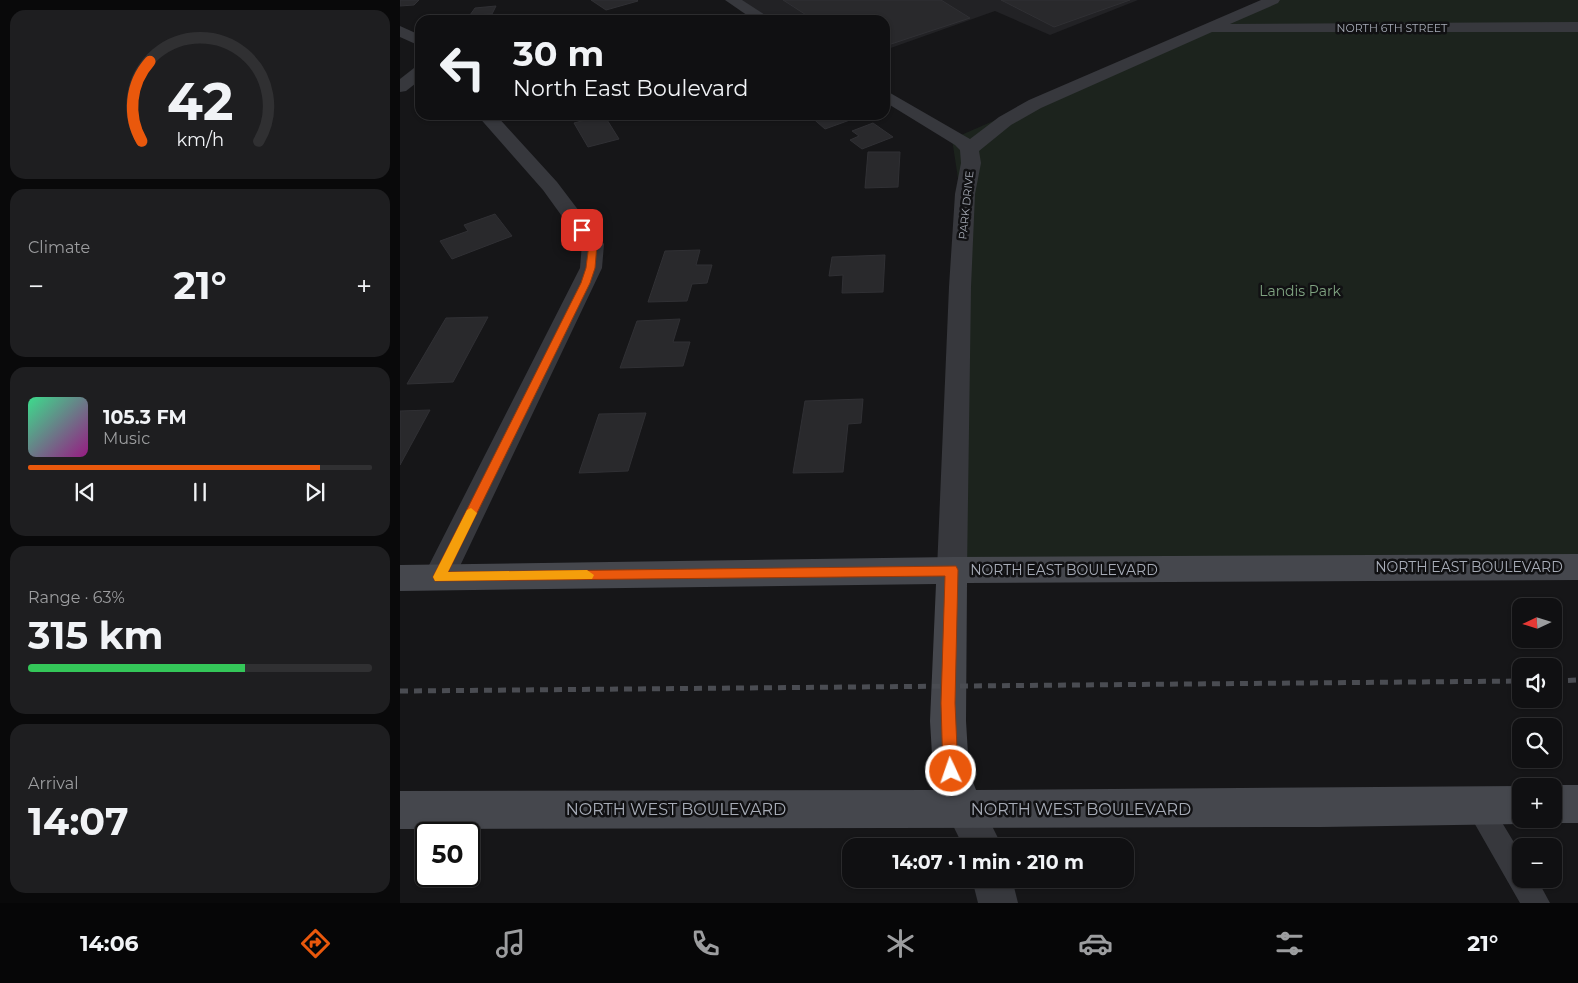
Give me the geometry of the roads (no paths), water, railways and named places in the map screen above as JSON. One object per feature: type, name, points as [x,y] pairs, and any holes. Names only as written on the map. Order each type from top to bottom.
[{"type":"main road","name":"NORTH EAST BOULEVARD","points":[[400,578],[952,570],[1578,567]]},
{"type":"main road","points":[[952,570],[948,731],[951,771],[964,809]]},
{"type":"main road","points":[[1562,804],[1578,804]]},
{"type":"main road","name":"NORTH WEST BOULEVARD","points":[[400,810],[964,809],[1512,805]]},
{"type":"street","points":[[732,0],[757,15]]},
{"type":"street","points":[[890,98],[962,141],[969,149],[999,125],[1035,104],[1273,0]]},
{"type":"street","name":"NORTH 6TH STREET","points":[[1205,30],[1578,27]]},
{"type":"street","points":[[400,31],[415,38]]},
{"type":"street","points":[[400,86],[415,76]]},
{"type":"street","points":[[439,577],[591,268],[593,244],[550,186],[491,120]]},
{"type":"street","name":"PARK DRIVE","points":[[952,570],[960,287],[965,194],[971,163],[969,149]]},
{"type":"street","points":[[964,809],[979,838]]},
{"type":"street","points":[[994,888],[998,903]]},
{"type":"lane","points":[[1477,805],[1512,864]]},
{"type":"lane","points":[[1527,888],[1536,903]]},
{"type":"railway","points":[[1562,681],[1578,680]]},
{"type":"railway","points":[[400,691],[1512,681]]},
{"type":"park label","name":"Landis Park","points":[[1300,291]]}]
